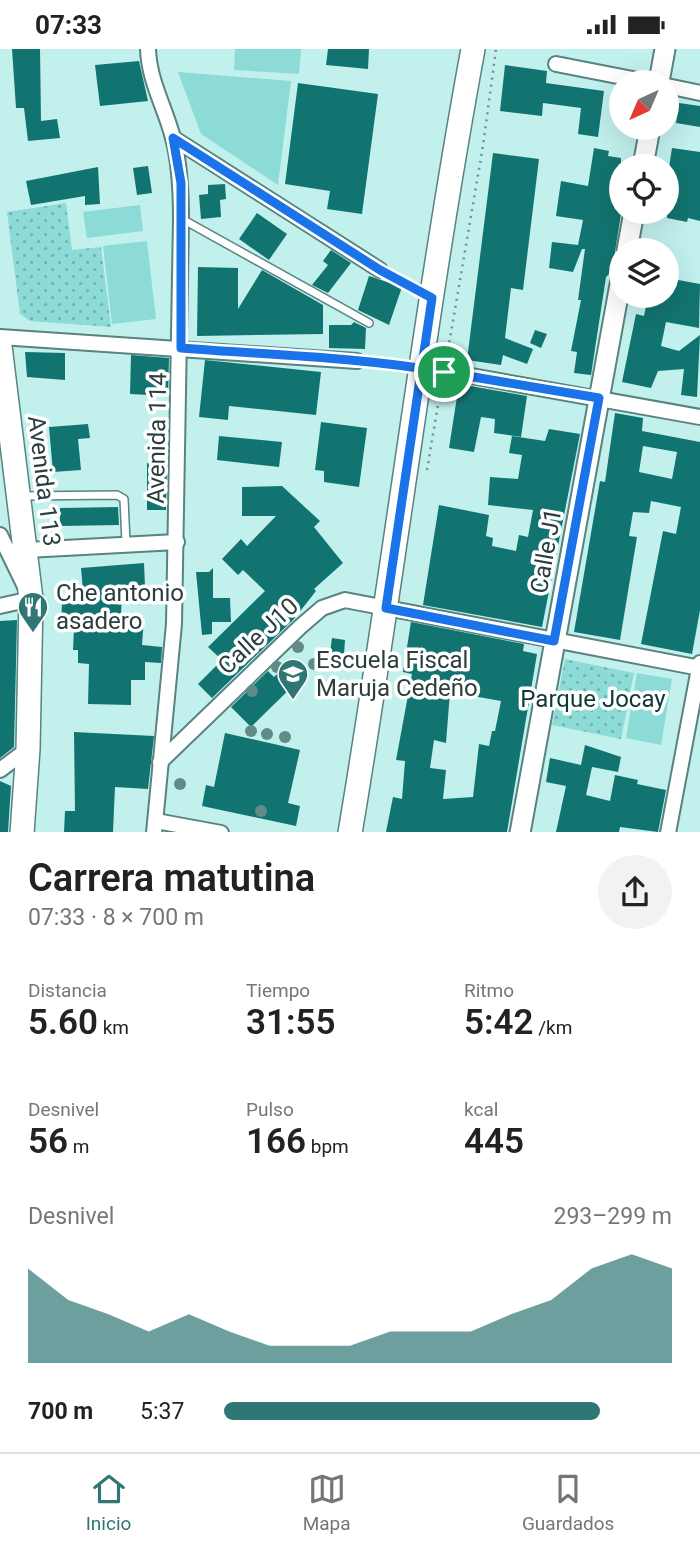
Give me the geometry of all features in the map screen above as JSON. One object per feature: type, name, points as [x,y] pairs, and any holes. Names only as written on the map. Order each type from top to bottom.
[{"type":"main road","points":[[350,832],[473,49]]},
{"type":"main road","name":"Avenida 113","points":[[0,347],[20,496],[17,550],[30,599],[28,749],[22,832]]},
{"type":"street","name":"Avenida 114","points":[[148,49],[155,92],[173,138],[181,183],[181,348],[174,624],[155,827]]},
{"type":"street","points":[[661,70],[665,49]]},
{"type":"street","points":[[556,64],[609,74]]},
{"type":"street","points":[[679,89],[700,93]]},
{"type":"street","points":[[173,138],[380,270]]},
{"type":"street","name":"Calle J1","points":[[520,832],[616,308]]},
{"type":"street","points":[[0,337],[357,361]]},
{"type":"street","points":[[421,367],[700,417]]},
{"type":"street","points":[[0,535],[17,550],[177,542]]},
{"type":"street","points":[[0,606],[30,599]]},
{"type":"street","name":"Calle J10","points":[[160,762],[322,608],[345,600],[554,641],[700,666]]},
{"type":"street","points":[[668,832],[700,666]]},
{"type":"street","points":[[0,770],[28,749]]},
{"type":"street","points":[[155,827],[221,832]]},
{"type":"lane","points":[[181,219],[369,323]]},
{"type":"lane","points":[[20,496],[117,495],[124,499],[126,543]]},
{"type":"path","points":[[425,478],[483,146],[496,49]]},
{"type":"path","points":[[380,270],[432,298]]},
{"type":"path","points":[[357,361],[421,367]]},
{"type":"green space","points":[[235,49],[301,49],[299,74],[234,70]]},
{"type":"green space","points":[[178,72],[291,81],[278,185],[201,134]]},
{"type":"green space","points":[[66,203],[72,250],[101,247],[111,327],[30,321],[20,314],[7,212]]},
{"type":"green space","points":[[140,205],[143,231],[87,238],[83,212]]},
{"type":"green space","points":[[147,241],[156,319],[112,324],[103,246]]},
{"type":"green space","name":"Parque Jocay","points":[[565,659],[634,673],[621,739],[552,725]]},
{"type":"green space","points":[[637,673],[672,679],[661,745],[626,738]]},
{"type":"building","points":[[12,49],[40,49],[41,121],[57,119],[60,138],[28,141],[24,108],[16,108]]},
{"type":"building","points":[[328,49],[369,49],[368,69],[326,65]]},
{"type":"building","points":[[139,61],[148,101],[100,106],[95,65]]},
{"type":"building","points":[[505,65],[547,71],[546,83],[604,91],[598,137],[578,134],[581,108],[543,103],[542,116],[500,111]]},
{"type":"building","points":[[298,83],[378,94],[362,214],[327,209],[330,191],[285,184]]},
{"type":"building","points":[[679,103],[700,106],[700,127],[679,124]]},
{"type":"building","points":[[594,148],[609,151],[609,224],[619,224],[617,238],[609,238],[609,274],[606,277],[591,375],[574,373],[577,352],[571,351],[581,300],[578,300],[585,249],[582,249],[573,272],[549,268],[552,242],[578,245],[583,220],[556,216],[561,181],[588,186]]},
{"type":"building","points":[[672,148],[700,152],[700,221],[688,218],[687,222],[679,220],[679,154],[671,154]]},
{"type":"building","points":[[493,153],[539,159],[523,290],[511,288],[505,338],[533,349],[527,364],[503,355],[501,365],[467,360]]},
{"type":"building","points":[[148,166],[152,193],[137,195],[133,168]]},
{"type":"building","points":[[98,167],[100,204],[85,205],[85,196],[31,205],[26,181]]},
{"type":"building","points":[[225,184],[226,199],[220,200],[221,217],[201,219],[199,195],[208,194],[208,185]]},
{"type":"building","points":[[257,213],[287,234],[269,260],[239,239]]},
{"type":"building","points":[[331,250],[351,263],[328,293],[312,285],[328,265],[323,261]]},
{"type":"building","points":[[198,267],[238,268],[238,309],[262,270],[323,305],[323,334],[197,336]]},
{"type":"building","points":[[369,276],[402,287],[389,325],[358,310]]},
{"type":"building","points":[[679,280],[700,284],[699,328],[666,322],[661,346],[679,351],[700,335],[697,397],[681,395],[684,369],[658,371],[651,388],[622,382],[636,314],[644,316],[646,308],[679,308]]},
{"type":"building","points":[[354,322],[366,328],[365,349],[329,348],[329,325],[351,325]]},
{"type":"building","points":[[535,330],[547,334],[541,348],[530,343]]},
{"type":"building","points":[[25,352],[65,353],[65,380],[27,377]]},
{"type":"building","points":[[131,355],[169,358],[168,396],[130,394]]},
{"type":"building","points":[[205,360],[321,372],[316,415],[229,406],[228,420],[199,417]]},
{"type":"building","points":[[459,384],[527,396],[521,437],[494,433],[495,419],[481,417],[474,452],[449,448]]},
{"type":"building","points":[[615,413],[643,418],[642,431],[700,442],[700,610],[692,654],[641,644],[663,531],[676,534],[681,507],[651,501],[649,513],[633,512],[629,536],[637,537],[620,640],[574,632],[600,481],[605,482]],"holes":[[[643,446],[677,452],[672,479],[639,472]]]},
{"type":"building","points":[[321,422],[367,428],[359,487],[324,482],[324,471],[315,470]]},
{"type":"building","points":[[88,424],[90,438],[78,439],[81,470],[53,472],[49,427]]},
{"type":"building","points":[[549,429],[580,434],[542,627],[423,605],[439,505],[489,515],[486,536],[493,538],[492,546],[516,551],[519,535],[528,537],[533,510],[488,505],[490,477],[518,479],[522,455],[509,453],[512,436],[545,441]]},
{"type":"building","points":[[219,436],[282,442],[279,467],[217,460]]},
{"type":"building","points":[[147,463],[167,463],[166,510],[147,510]]},
{"type":"building","points":[[282,486],[320,521],[314,527],[343,563],[314,589],[316,591],[294,619],[212,698],[198,684],[222,660],[208,647],[265,591],[243,570],[238,575],[222,559],[241,539],[247,546],[276,516],[242,516],[242,487]]},
{"type":"building","points":[[118,507],[119,525],[60,526],[60,508]]},
{"type":"building","points":[[144,563],[145,587],[122,588],[121,616],[144,617],[142,645],[162,647],[161,663],[145,662],[145,680],[131,680],[131,705],[88,704],[89,664],[78,663],[78,650],[73,650],[74,628],[61,627],[62,602],[84,603],[81,568]]},
{"type":"building","points":[[213,568],[213,598],[230,598],[231,622],[212,622],[212,634],[202,635],[196,572],[209,572]]},
{"type":"building","points":[[17,620],[14,747],[0,758],[0,621]]},
{"type":"building","points":[[411,622],[524,644],[523,651],[537,654],[507,832],[386,832],[393,797],[402,799],[405,761],[396,760],[412,674],[403,672]],"holes":[[[450,692],[501,701],[489,746],[479,744],[473,797],[443,799],[446,770],[430,768],[434,740],[446,743]]]},
{"type":"building","points":[[332,638],[345,640],[344,654],[330,652]]},
{"type":"building","points":[[289,662],[303,676],[251,727],[231,707],[268,671],[274,677]]},
{"type":"building","points":[[74,732],[154,736],[148,789],[115,787],[113,832],[64,832],[65,811],[75,811]]},
{"type":"building","points":[[225,733],[300,750],[288,803],[300,806],[296,826],[202,806],[206,785],[214,787]]},
{"type":"building","points":[[585,745],[621,757],[618,772],[587,766],[592,767],[586,795],[610,801],[615,775],[638,780],[637,784],[666,790],[658,832],[620,827],[619,832],[556,832],[566,786],[546,782],[550,758],[581,765]]},
{"type":"building","points":[[0,781],[11,786],[8,832],[0,832]]},
{"type":"place","name":"Che antonio asadero","points":[[33,634]]},
{"type":"place","name":"Escuela Fiscal Maruja Cedeño","points":[[293,701]]},
{"type":"route","points":[[444,372],[421,367],[357,361],[181,348],[181,183],[173,138],[380,270],[432,298],[421,367],[386,608],[554,641],[599,398],[444,372]]}]
